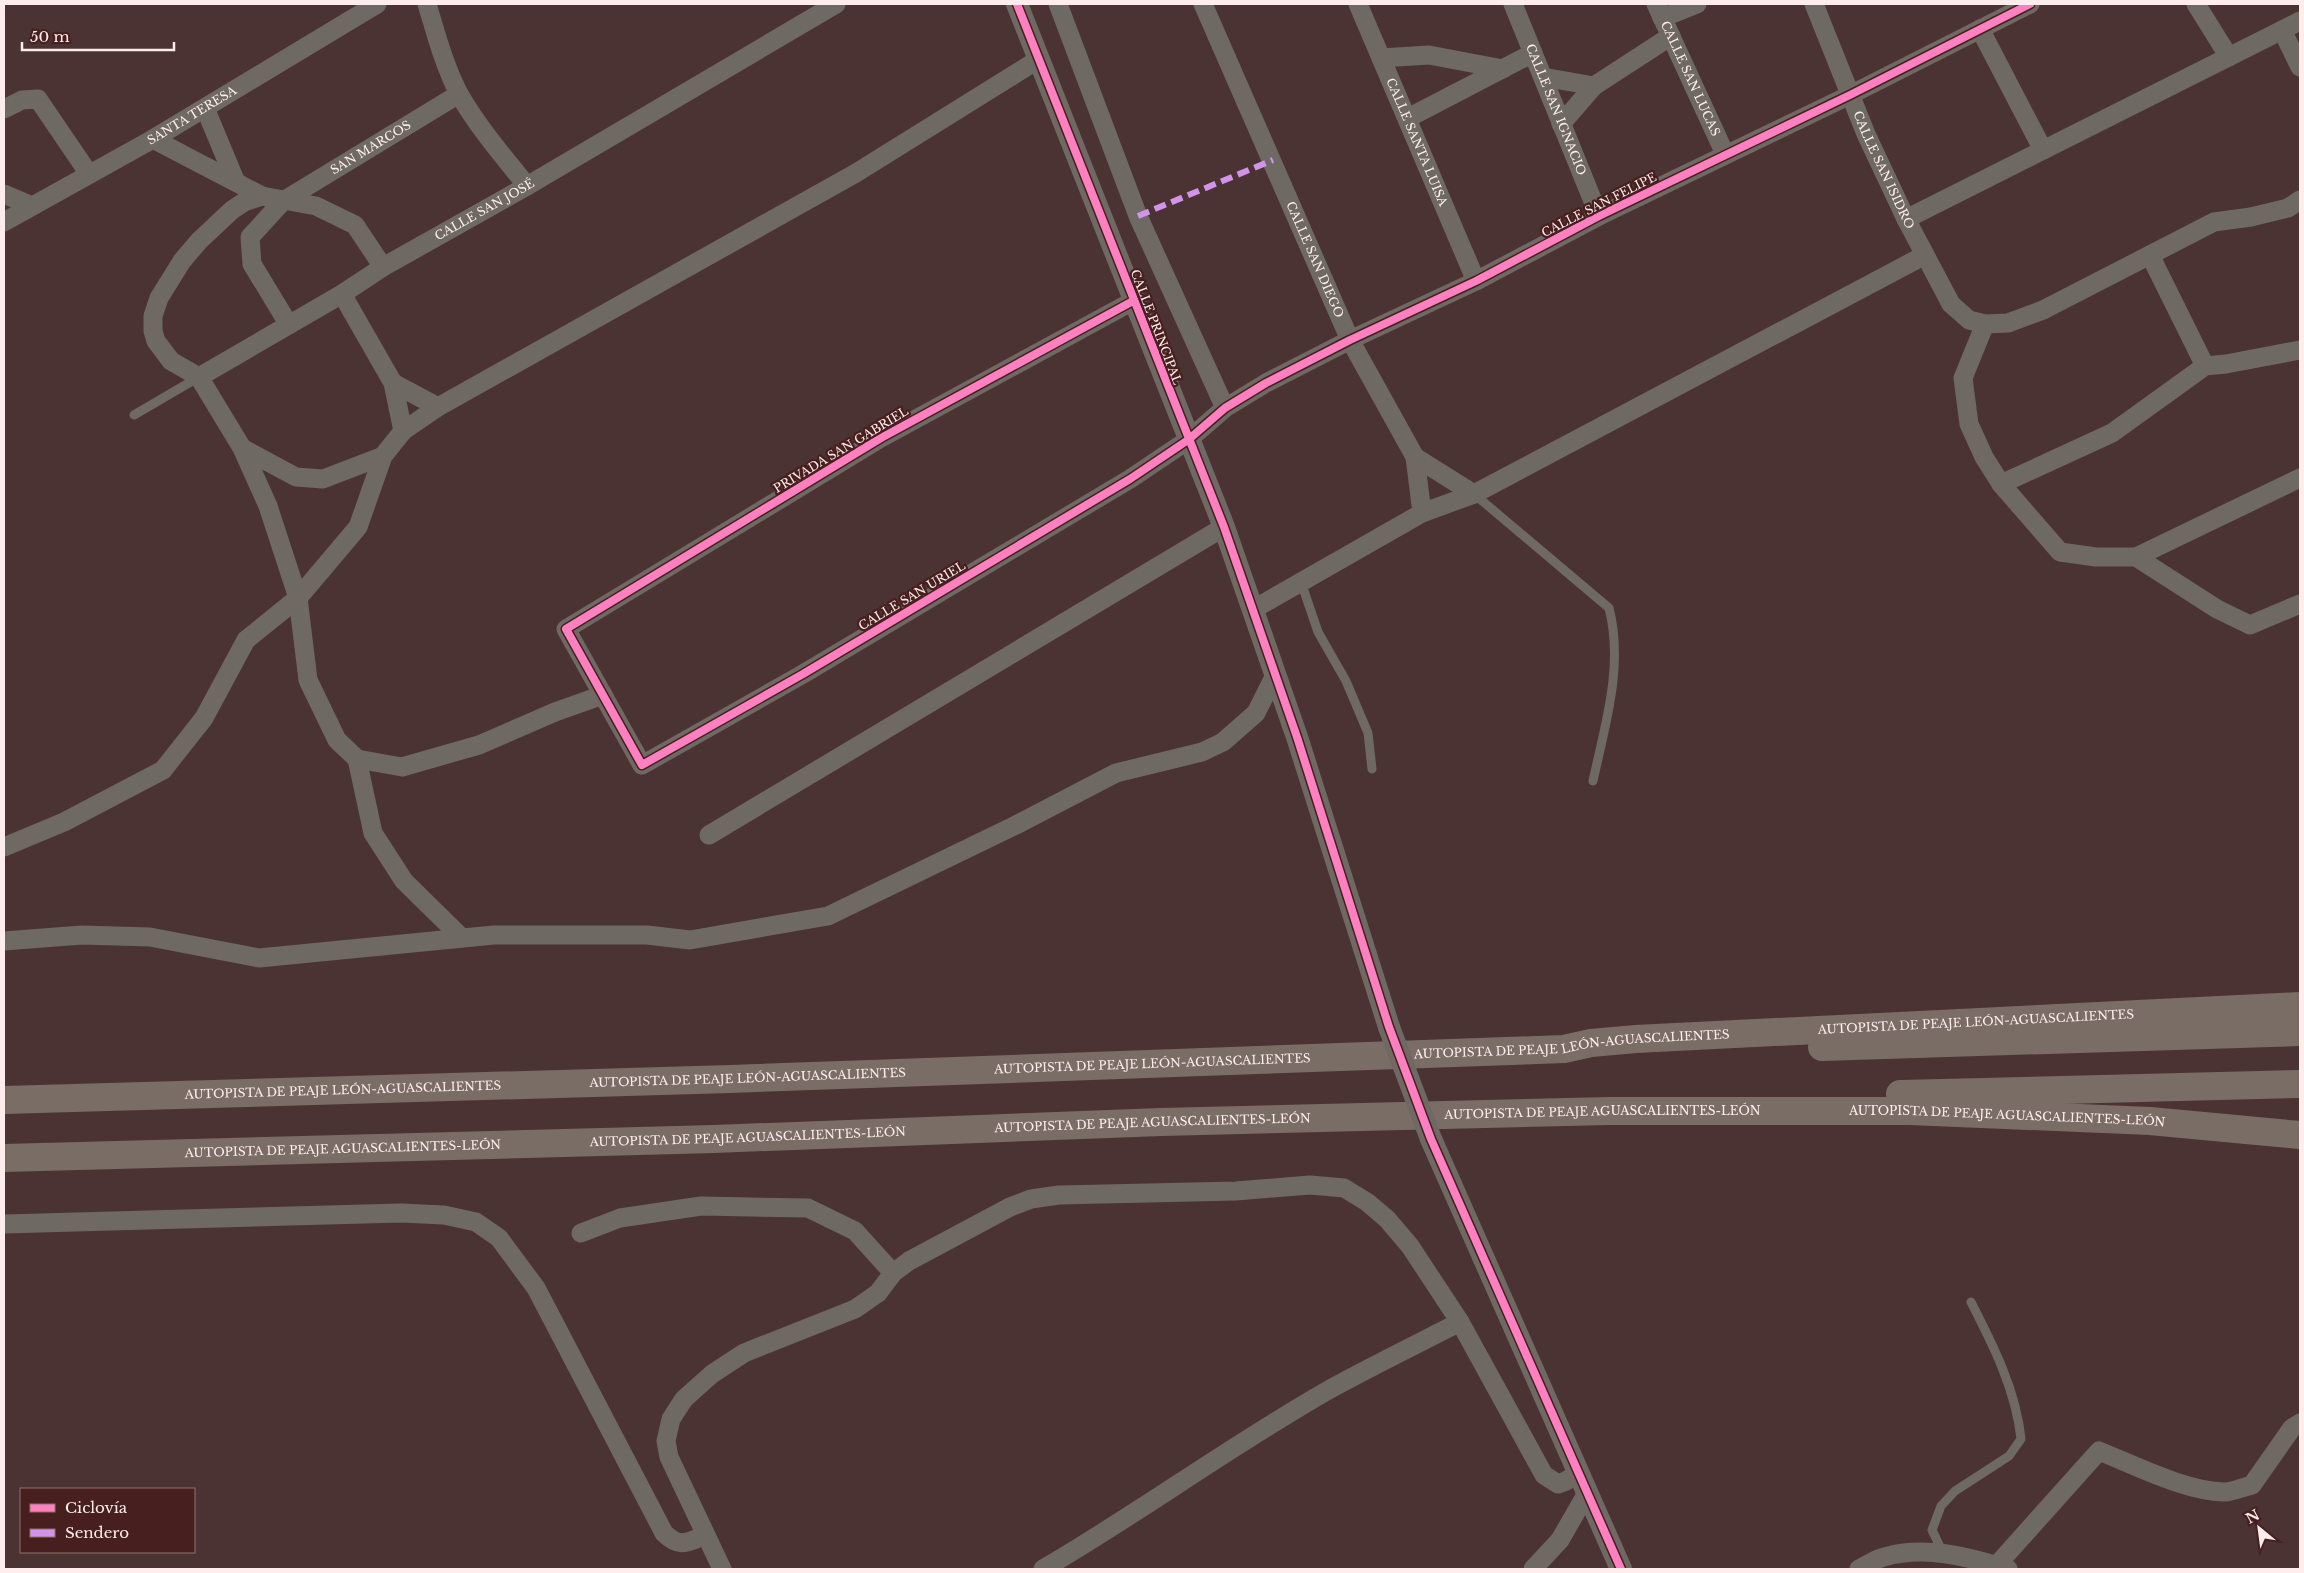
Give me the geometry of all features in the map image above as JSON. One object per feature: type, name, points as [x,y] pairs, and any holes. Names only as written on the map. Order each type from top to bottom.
[{"type":"highway","name":"AUTOPISTA DE PEAJE LEÓN-AGUASCALIENTES","points":[[4,1100],[730,1079],[1564,1049],[1591,1043],[1636,1039],[2300,1006]]},
{"type":"highway","points":[[1564,1049],[1588,1053],[1633,1053],[2300,1032]]},
{"type":"highway","points":[[1609,1111],[1683,1103],[1753,1100],[2141,1086],[2300,1084]]},
{"type":"highway","name":"AUTOPISTA DE PEAJE AGUASCALIENTES-LEÓN","points":[[4,1158],[714,1139],[1161,1122],[1609,1111],[1910,1111],[2150,1121],[2300,1135]]},
{"type":"street","name":"SANTA TERESA","points":[[4,222],[153,139],[377,4]]},
{"type":"street","points":[[427,4],[447,67],[459,94],[480,126],[526,186]]},
{"type":"street","name":"CALLE SAN JOSÉ","points":[[199,377],[342,294],[383,267],[526,186],[836,4]]},
{"type":"street","name":"CALLE PRINCIPAL","points":[[1017,4],[1224,527],[1297,736],[1389,1027],[1431,1140],[1621,1569]]},
{"type":"street","points":[[1058,4],[1138,216],[1224,408]]},
{"type":"street","name":"CALLE SAN DIEGO","points":[[1203,4],[1350,340],[1415,457],[1422,513]]},
{"type":"street","name":"CALLE SANTA LUISA","points":[[1358,4],[1476,281]]},
{"type":"street","name":"CALLE SAN IGNACIO","points":[[1513,4],[1599,216]]},
{"type":"street","points":[[1659,11],[1697,4]]},
{"type":"street","name":"CALLE SAN ISIDRO","points":[[1814,4],[1850,95],[1906,219],[1951,304],[1969,320],[1986,324]]},
{"type":"street","name":"CALLE SAN FELIPE","points":[[1188,440],[1224,408],[1266,383],[1350,340],[1476,281],[1599,216],[1850,95],[2030,4]]},
{"type":"street","points":[[2196,4],[2229,57]]},
{"type":"street","name":"CALLE SAN LUCAS","points":[[1659,11],[1725,154]]},
{"type":"street","points":[[1906,219],[2300,21]]},
{"type":"street","points":[[1980,29],[2043,150]]},
{"type":"street","points":[[2282,30],[2300,67]]},
{"type":"street","points":[[1562,124],[1594,86],[1670,36]]},
{"type":"street","points":[[1408,118],[1533,54]]},
{"type":"street","points":[[1381,58],[1429,55],[1503,69]]},
{"type":"street","points":[[4,847],[64,822],[163,770],[204,718],[246,640],[298,598],[358,527],[383,456],[403,431],[438,406],[856,173],[1039,59]]},
{"type":"street","points":[[1543,77],[1594,86]]},
{"type":"street","name":"SAN MARCOS","points":[[289,325],[252,264],[250,237],[283,200],[459,94]]},
{"type":"street","points":[[4,109],[22,100],[38,99],[89,174]]},
{"type":"street","points":[[205,108],[235,180]]},
{"type":"street","points":[[153,139],[220,175],[235,180],[262,196],[316,206],[355,226],[383,267]]},
{"type":"street","points":[[4,194],[32,206]]},
{"type":"street","points":[[262,196],[244,202],[232,210],[182,261],[159,298],[153,316],[153,331],[156,341],[171,361],[199,377],[242,448],[268,506],[298,598],[308,680],[337,740],[357,759],[402,767],[479,745],[555,712],[603,695]]},
{"type":"street","points":[[2300,200],[2288,208],[2251,217],[2214,222],[2043,310],[2008,323],[1986,324],[1963,378],[1970,424],[1984,457],[2001,484],[2060,552],[2096,557],[2136,557],[2300,478]]},
{"type":"street","points":[[1252,610],[1422,513],[1474,494],[1925,255]]},
{"type":"street","points":[[2150,255],[2205,366]]},
{"type":"street","points":[[342,294],[393,383],[403,431]]},
{"type":"street","name":"PRIVADA SAN GABRIEL","points":[[603,695],[566,629],[881,438],[1133,301]]},
{"type":"street","points":[[2001,484],[2112,432],[2205,366],[2226,364],[2300,350]]},
{"type":"street","points":[[393,383],[438,406]]},
{"type":"street","name":"CALLE SAN URIEL","points":[[603,695],[642,765],[910,611],[1138,474],[1188,440]]},
{"type":"street","points":[[242,448],[296,477],[323,479],[383,456]]},
{"type":"street","points":[[1415,457],[1474,494]]},
{"type":"street","points":[[709,835],[1224,527]]},
{"type":"street","points":[[2136,557],[2217,609],[2250,625],[2300,604]]},
{"type":"street","points":[[4,941],[82,935],[150,937],[259,958],[494,935],[647,935],[690,940],[828,916],[1016,825],[1116,773],[1202,752],[1222,742],[1256,713],[1273,667]]},
{"type":"street","points":[[357,759],[373,833],[404,881],[462,938]]},
{"type":"street","points":[[722,1569],[704,1536],[669,1457],[666,1441],[671,1419],[684,1399],[712,1374],[744,1353],[855,1309],[878,1293],[892,1274],[909,1261],[1010,1207],[1031,1199],[1059,1195],[1236,1191],[1310,1185],[1344,1188],[1367,1202],[1387,1219],[1410,1246],[1460,1322],[1544,1475],[1558,1484],[1578,1473]]},
{"type":"street","points":[[581,1233],[620,1218],[702,1206],[808,1208],[854,1231],[892,1274]]},
{"type":"street","points":[[4,1224],[401,1214],[444,1215],[476,1222],[499,1238],[536,1288],[591,1391],[656,1522],[673,1542],[681,1544],[704,1536]]},
{"type":"street","points":[[1043,1569],[1100,1536],[1234,1448],[1331,1389],[1460,1322]]},
{"type":"street","points":[[1860,1569],[1884,1557],[1920,1553],[1942,1553],[2000,1568],[2099,1451],[2161,1477],[2198,1488],[2226,1492],[2252,1485],[2292,1428],[2300,1422]]},
{"type":"street","points":[[1533,1569],[1560,1540],[1588,1493]]},
{"type":"lane","name":"CALLE SAN JOSÉ","points":[[134,416],[199,377]]},
{"type":"lane","points":[[1474,494],[1609,608],[1614,628],[1613,691],[1592,781]]},
{"type":"lane","points":[[1301,582],[1318,632],[1346,681],[1368,733],[1372,769]]},
{"type":"lane","points":[[1942,1553],[1932,1530],[1941,1506],[1955,1491],[2009,1456],[2021,1439],[2018,1416],[1998,1355],[1971,1302]]},
{"type":"marked path","points":[[1138,216],[1273,160]]},
{"type":"cycle path","points":[[1017,4],[1224,527],[1297,737],[1389,1027],[1431,1139],[1621,1569]]},
{"type":"cycle path","points":[[1133,301],[881,438],[566,629],[642,765],[803,674],[1130,479],[1188,440],[1225,408],[1266,383],[1350,340],[1476,281],[1599,216],[1850,95],[2030,4]]}]
